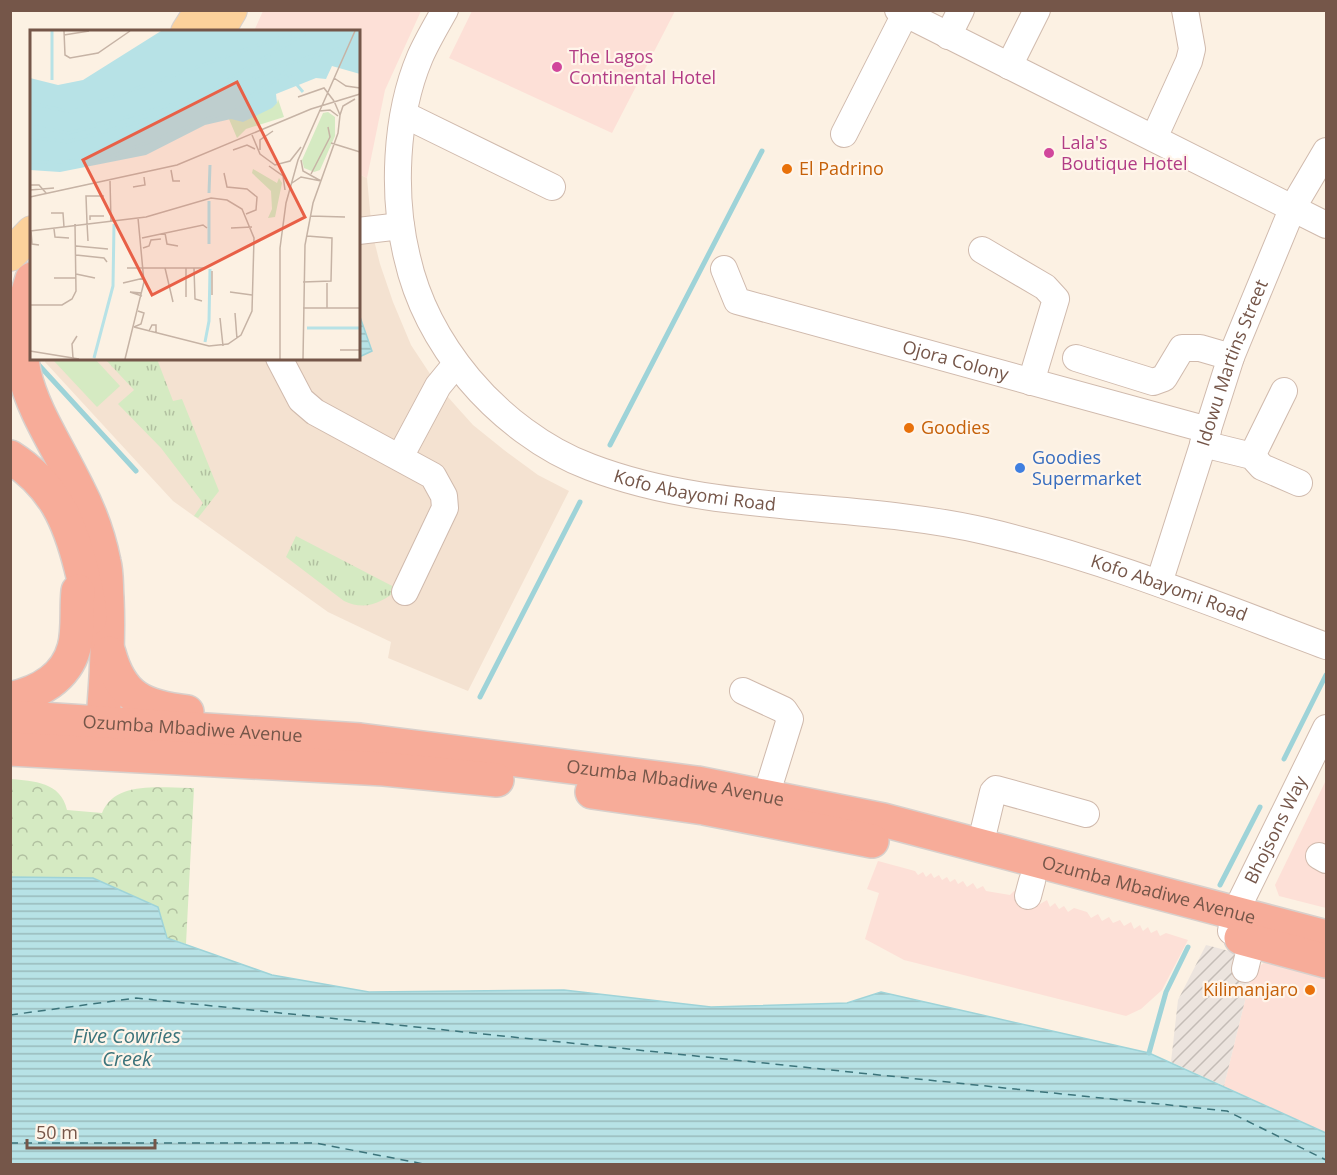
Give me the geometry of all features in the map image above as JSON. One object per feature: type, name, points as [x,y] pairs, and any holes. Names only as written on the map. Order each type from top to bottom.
[{"type":"highway","points":[[30,284],[16,322],[14,359],[24,397],[78,488],[96,529],[105,565],[108,650],[93,737]]},
{"type":"highway","points":[[10,457],[29,470],[58,504],[68,524],[89,597],[93,737]]},
{"type":"highway","points":[[10,699],[44,686],[67,666],[75,647],[76,607],[82,572]]},
{"type":"highway","points":[[108,650],[115,671],[126,690],[154,706],[262,719],[360,740]]},
{"type":"highway","name":"Ozumba Mbadiwe Avenue","points":[[10,717],[93,737],[520,782],[704,808],[877,842],[1030,888],[1326,961]]},
{"type":"highway","name":"Ozumba Mbadiwe Avenue","points":[[10,749],[93,737],[360,740],[697,783],[883,820],[980,846],[1241,940],[1326,937]]},
{"type":"main road","points":[[188,30],[201,10]]},
{"type":"main road","points":[[219,30],[231,10]]},
{"type":"main road","points":[[10,255],[30,234]]},
{"type":"main road","points":[[10,291],[30,272]]},
{"type":"street","name":"Kofo Abayomi Road","points":[[445,10],[420,58],[409,89],[398,161],[400,226],[412,279],[436,334],[456,364],[479,391],[510,419],[542,442],[588,467],[696,494],[932,521],[984,531],[1102,563],[1326,646]]},
{"type":"street","points":[[948,36],[961,10]]},
{"type":"street","points":[[1009,66],[1037,10]]},
{"type":"street","points":[[1154,138],[1190,61],[1192,49],[1185,10]]},
{"type":"street","points":[[844,134],[901,12],[1326,225]]},
{"type":"street","points":[[405,115],[552,187]]},
{"type":"street","name":"Idowu Martins Street","points":[[1159,583],[1231,357],[1293,207],[1326,151]]},
{"type":"street","points":[[360,231],[400,226]]},
{"type":"street","points":[[982,249],[1045,287],[1056,299],[1031,382]]},
{"type":"street","name":"Ojora Colony","points":[[724,269],[737,301],[1031,382],[1205,437],[1252,456]]},
{"type":"street","points":[[1076,358],[1153,382],[1164,378],[1182,348],[1200,348],[1231,357]]},
{"type":"street","points":[[280,360],[301,400],[315,412],[433,476],[444,496],[445,508],[441,519],[405,592]]},
{"type":"street","points":[[400,457],[438,386],[456,364]]},
{"type":"street","points":[[1284,391],[1252,456],[1262,467],[1299,483]]},
{"type":"street","points":[[743,691],[784,710],[790,719],[766,796]]},
{"type":"street","name":"Bhojsons Way","points":[[1241,940],[1326,728]]},
{"type":"street","points":[[980,846],[993,792],[996,789],[1086,814]]},
{"type":"shaded area","name":"The Lagos Continental Hotel","points":[[472,10],[675,11],[612,133],[449,58]]},
{"type":"shaded area","points":[[263,11],[421,11],[385,90],[367,178],[360,174],[360,30],[254,30]]},
{"type":"shaded area","points":[[360,174],[367,178],[372,232],[393,302],[411,345],[438,386],[473,425],[504,450],[538,475],[569,491],[468,691],[388,658],[391,642],[328,612],[173,501],[45,360],[360,360]]},
{"type":"shaded area","points":[[1326,780],[1326,908],[1279,896],[1275,885]]},
{"type":"shaded area","points":[[878,861],[915,871],[918,875],[923,872],[926,877],[931,873],[934,878],[939,875],[942,880],[947,877],[950,882],[955,879],[958,884],[963,881],[967,887],[973,883],[977,889],[983,886],[986,891],[1010,895],[1014,891],[1037,898],[1040,904],[1047,900],[1050,907],[1055,903],[1059,909],[1064,906],[1068,912],[1074,908],[1087,912],[1091,918],[1098,914],[1102,921],[1109,917],[1113,923],[1120,920],[1124,926],[1131,922],[1134,929],[1140,925],[1143,931],[1148,927],[1151,933],[1157,930],[1160,936],[1166,933],[1188,940],[1162,990],[1141,1009],[1126,1016],[904,960],[865,939],[879,893],[867,889]]},
{"type":"shaded area","points":[[1206,945],[1237,953],[1252,972],[1224,1086],[1171,1062],[1178,1000]]},
{"type":"shaded area","points":[[1270,958],[1326,972],[1326,1133],[1224,1086],[1252,972]]},
{"type":"green space","points":[[96,360],[120,386],[97,407],[54,361]]},
{"type":"green space","points":[[106,360],[157,360],[173,401],[182,399],[219,491],[198,518],[194,516],[203,503],[161,448],[118,404],[134,390]]},
{"type":"green space","points":[[296,536],[398,589],[373,604],[359,605],[344,601],[286,557]]},
{"type":"green space","points":[[10,779],[37,782],[53,788],[64,801],[67,810],[102,813],[109,802],[129,790],[155,787],[194,788],[186,944],[167,938],[158,907],[93,878],[11,877]]},
{"type":"water","points":[[360,317],[372,351],[360,357]]},
{"type":"water","name":"Five Cowries Creek","points":[[11,877],[93,878],[158,907],[167,938],[272,975],[369,992],[564,990],[711,1007],[847,1003],[881,992],[1149,1053],[1326,1133],[1326,1164],[11,1164]]},
{"type":"waterway","points":[[610,445],[762,151]]},
{"type":"waterway","points":[[37,363],[136,471]]},
{"type":"waterway","points":[[480,697],[580,502]]},
{"type":"waterway","points":[[1284,759],[1326,675]]},
{"type":"waterway","points":[[1220,885],[1260,807]]},
{"type":"waterway","points":[[1149,1053],[1166,992],[1188,947]]},
{"type":"ferry route","points":[[10,1015],[136,998],[1227,1111],[1326,1160]]},
{"type":"ferry route","points":[[10,1143],[315,1143],[424,1164]]},
{"type":"place","name":"The Lagos Continental Hotel","points":[[557,67]]},
{"type":"place","name":"Lala's Boutique Hotel","points":[[1049,153]]},
{"type":"place","name":"El Padrino","points":[[787,169]]},
{"type":"place","name":"Goodies","points":[[909,428]]},
{"type":"place","name":"Goodies Supermarket","points":[[1020,468]]},
{"type":"place","name":"Kilimanjaro","points":[[1310,990]]}]
